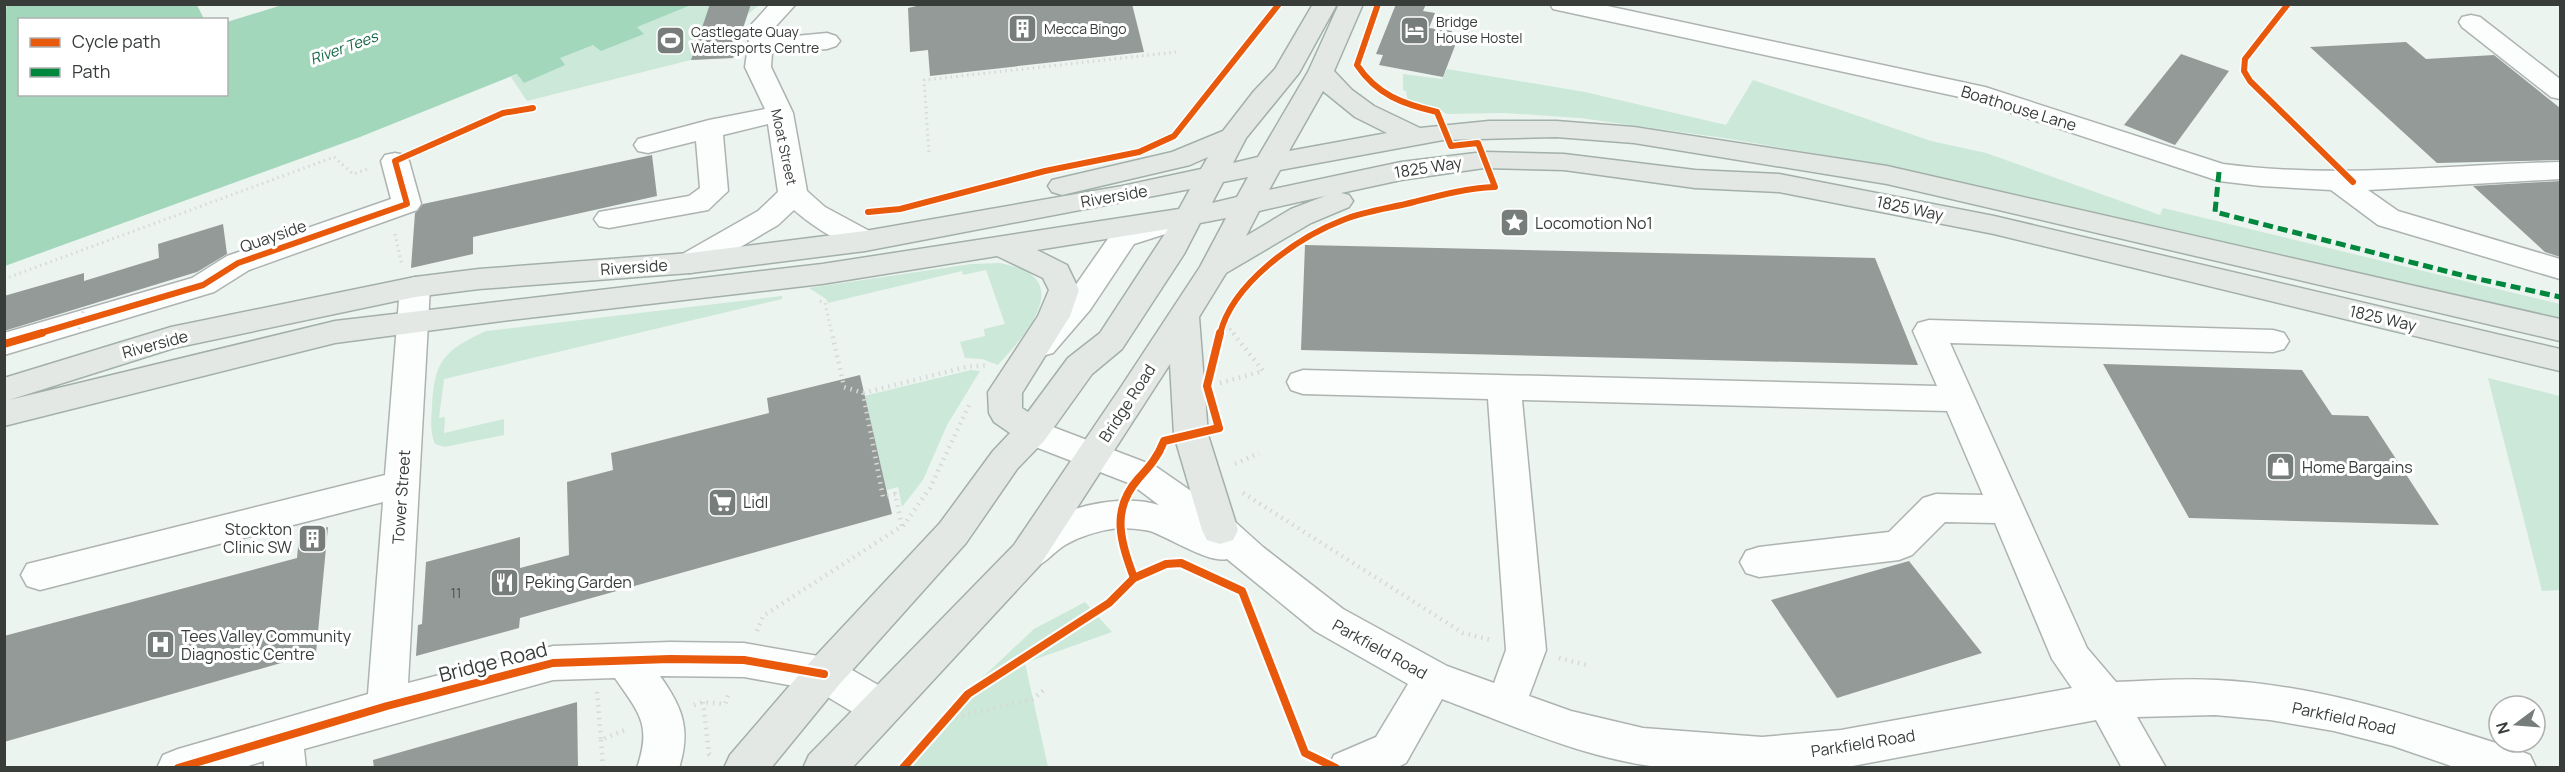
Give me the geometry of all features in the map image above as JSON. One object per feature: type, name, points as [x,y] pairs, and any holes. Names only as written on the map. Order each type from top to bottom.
[{"type":"main road","points":[[732,763],[824,674],[953,533],[1005,460],[1032,432],[1080,366],[1111,341],[1169,254],[1233,137],[1263,97],[1286,73],[1325,4]]},
{"type":"main road","name":"Bridge Road","points":[[880,707],[1027,555],[1133,396],[1214,268],[1268,164],[1321,72],[1351,4]]},
{"type":"main road","points":[[1321,72],[1339,95],[1363,113],[1417,136]]},
{"type":"main road","name":"1825 Way","points":[[1268,164],[1417,136],[1489,129],[1556,129],[1634,135],[1887,175],[2560,330]]},
{"type":"main road","points":[[1024,212],[1054,188],[1076,181],[1180,159],[1233,137]]},
{"type":"main road","name":"1825 Way","points":[[1249,204],[1401,171],[1469,161],[1564,162],[1695,179],[1779,183],[1994,225],[2560,360]]},
{"type":"main road","name":"Riverside","points":[[4,390],[171,338],[415,287],[491,278],[690,263],[865,241],[1210,177],[1268,164]]},
{"type":"main road","points":[[1214,268],[1301,216],[1348,197],[1401,171]]},
{"type":"main road","name":"Riverside","points":[[4,414],[335,332],[804,277],[1188,217],[1249,204]]},
{"type":"main road","points":[[1002,247],[1039,262],[1056,272],[1064,290],[1054,316],[1029,360],[1005,392],[1006,413],[1032,432]]},
{"type":"main road","points":[[1183,314],[1191,435],[1220,530]]},
{"type":"main road","points":[[824,768],[880,707]]},
{"type":"street","name":"Moat Street","points":[[784,4],[763,26],[758,67],[780,113],[793,194],[814,213],[865,241]]},
{"type":"street","name":"Boathouse Lane","points":[[1562,4],[1976,93],[2219,172],[2287,181],[2339,182],[2560,170]]},
{"type":"street","points":[[2471,22],[2560,91]]},
{"type":"street","points":[[760,48],[827,41]]},
{"type":"street","points":[[648,145],[709,128],[780,113]]},
{"type":"street","points":[[609,219],[698,204],[714,191],[709,128]]},
{"type":"street","name":"Quayside","points":[[4,344],[203,285],[238,263],[407,204],[395,161]]},
{"type":"street","points":[[2339,182],[2388,218],[2560,269]]},
{"type":"street","name":"Moat Street","points":[[690,263],[768,218],[793,194]]},
{"type":"street","points":[[1029,360],[1079,303],[1124,237],[1142,229],[1188,217]]},
{"type":"street","name":"Tower Street","points":[[387,706],[415,287]]},
{"type":"street","points":[[2145,768],[2106,700],[2072,659],[1929,331],[2273,341]]},
{"type":"street","points":[[1304,382],[1960,399]]},
{"type":"street","points":[[1504,386],[1526,650],[1505,706]]},
{"type":"street","name":"Parkfield Road","points":[[1032,432],[1091,457],[1143,475],[1220,530],[1250,558],[1329,620],[1432,678],[1642,757],[1762,756],[1841,749],[2106,700],[2216,697],[2270,702],[2334,713],[2394,728],[2515,768]]},
{"type":"street","points":[[40,575],[402,484]]},
{"type":"street","points":[[1759,562],[1899,545],[1936,508],[2007,509]]},
{"type":"street","points":[[1027,555],[1053,534],[1090,519],[1119,514],[1152,517],[1250,558]]},
{"type":"street","points":[[625,660],[664,715],[666,749],[658,768]]},
{"type":"street","name":"Bridge Road","points":[[178,768],[284,752],[387,706],[553,663],[625,660],[744,660],[824,674],[880,707]]},
{"type":"street","points":[[1349,768],[1391,750],[1432,678]]},
{"type":"path","points":[[929,152],[924,80],[1176,52]]},
{"type":"path","points":[[4,279],[334,157],[352,174],[395,161],[503,112],[533,108]]},
{"type":"path","points":[[825,303],[844,387],[863,393],[966,367],[990,364]]},
{"type":"path","points":[[80,329],[84,307]]},
{"type":"path","points":[[1220,331],[1227,312]]},
{"type":"path","points":[[1218,383],[1263,371],[1223,320]]},
{"type":"path","points":[[732,763],[709,754],[703,702],[725,704],[763,616],[902,526],[895,494],[883,497],[863,393]]},
{"type":"path","points":[[1235,464],[1259,453]]},
{"type":"path","points":[[1231,455],[1237,474]]},
{"type":"path","points":[[1240,484],[1243,493],[1463,633],[1587,665]]},
{"type":"path","points":[[903,768],[943,720],[968,694],[978,688]]},
{"type":"path","points":[[943,720],[1033,699],[1044,690]]},
{"type":"path","points":[[601,740],[603,768]]},
{"type":"shaded area","name":"Castlegate Quay Watersports Centre","points":[[690,5],[759,5],[748,14],[733,58],[691,60],[527,101],[511,77]]},
{"type":"shaded area","points":[[1447,69],[1585,92],[1726,125],[1753,80],[1931,141],[1986,153],[2160,215],[2163,208],[2560,304],[2560,319],[2088,211],[1836,157],[1724,138],[1580,118],[1503,113],[1447,114],[1437,108],[1408,102],[1406,91],[1403,90],[1403,74],[1442,79]]},
{"type":"shaded area","points":[[1000,263],[1022,269],[1034,277],[1040,287],[1041,298],[1038,311],[1023,336],[998,365],[982,359],[965,358],[960,342],[985,336],[984,329],[1005,324],[986,270],[963,275],[962,271],[828,303],[826,299],[809,288],[971,264]]},
{"type":"shaded area","points":[[782,296],[782,299],[444,379],[439,418],[445,417],[444,433],[504,419],[504,435],[444,447],[435,444],[431,417],[435,378],[439,368],[451,351],[486,331]]},
{"type":"shaded area","points":[[971,370],[980,371],[947,425],[923,480],[902,507],[898,487],[887,490],[864,396]]},
{"type":"shaded area","points":[[2488,378],[2560,396],[2560,590],[2542,591]]},
{"type":"shaded area","points":[[1085,602],[1112,632],[1025,663],[1048,767],[897,767],[952,706],[1034,629]]},
{"type":"water","name":"River Tees","points":[[7,5],[197,5],[204,18],[18,18],[18,96],[228,96],[228,22],[282,5],[691,5],[637,27],[644,34],[601,51],[593,45],[560,58],[565,65],[524,83],[517,74],[360,137],[5,266],[4,19]]},
{"type":"building","points":[[710,4],[751,4],[733,58],[691,60]]},
{"type":"building","name":"Mecca Bingo","points":[[925,4],[1132,4],[1144,52],[930,76],[928,50],[910,52],[908,8]]},
{"type":"building","points":[[1396,4],[1426,4],[1423,11],[1435,13],[1429,28],[1452,31],[1450,37],[1458,38],[1443,77],[1379,65],[1383,55],[1376,54]]},
{"type":"building","points":[[2406,42],[2426,59],[2494,55],[2560,108],[2560,160],[2437,163],[2310,47]]},
{"type":"building","points":[[2181,54],[2229,71],[2175,145],[2124,125]]},
{"type":"building","points":[[652,155],[657,196],[473,237],[473,254],[411,268],[415,213],[423,204]]},
{"type":"building","points":[[2560,181],[2560,257],[2545,252],[2473,186]]},
{"type":"building","points":[[223,224],[227,254],[197,272],[4,331],[4,296],[84,273],[84,281],[159,258],[158,244]]},
{"type":"building","points":[[1305,245],[1875,258],[1918,365],[1301,350]]},
{"type":"building","name":"Home Bargains","points":[[2103,364],[2302,370],[2332,415],[2368,416],[2439,525],[2189,518]]},
{"type":"building","name":"Lidl","points":[[860,375],[892,514],[520,618],[519,628],[416,656],[418,625],[422,624],[426,562],[520,537],[520,568],[569,555],[567,482],[613,470],[611,453],[769,413],[767,398]]},
{"type":"building","name":"Tees Valley Community Diagnostic Centre","points":[[328,527],[316,653],[4,742],[4,636],[297,558],[299,535]]},
{"type":"building","points":[[1909,561],[1982,653],[1837,698],[1771,600]]},
{"type":"building","points":[[577,702],[578,768],[374,768],[373,760]]},
{"type":"marked path","points":[[2219,172],[2215,212],[2465,276],[2560,297]]},
{"type":"cycle path","points":[[868,212],[900,209],[1045,171],[1139,152],[1174,136],[1279,4]]},
{"type":"cycle path","points":[[1134,578],[1124,551],[1119,527],[1122,503],[1128,491],[1157,457],[1164,441],[1219,428],[1207,386],[1223,320],[1242,289],[1289,249],[1343,220],[1470,188],[1495,187],[1478,143],[1451,146],[1443,132],[1437,112],[1391,98],[1373,85],[1357,65],[1378,4]]},
{"type":"cycle path","points":[[2288,4],[2245,59],[2244,71],[2250,81],[2353,182]]},
{"type":"cycle path","points":[[4,344],[203,285],[238,263],[407,204],[395,161],[503,113],[533,108]]},
{"type":"cycle path","points":[[903,768],[968,694],[1109,603],[1134,578],[1166,564],[1181,563],[1242,591],[1305,753],[1336,768]]},
{"type":"cycle path","points":[[178,768],[387,706],[553,663],[670,659],[744,660],[824,674]]},
{"type":"place","name":"Mecca Bingo","points":[[1023,29]]},
{"type":"place","name":"Bridge House Hostel","points":[[1415,30]]},
{"type":"place","name":"Castlegate Quay Watersports Centre","points":[[670,40]]},
{"type":"place","name":"Locomotion No1","points":[[1514,223]]},
{"type":"place","name":"Home Bargains","points":[[2281,467]]},
{"type":"place","name":"Lidl","points":[[722,502]]},
{"type":"place","name":"Stockton Clinic SW","points":[[313,538]]},
{"type":"place","name":"Peking Garden","points":[[504,582]]},
{"type":"place","name":"Tees Valley Community Diagnostic Centre","points":[[160,645]]}]
